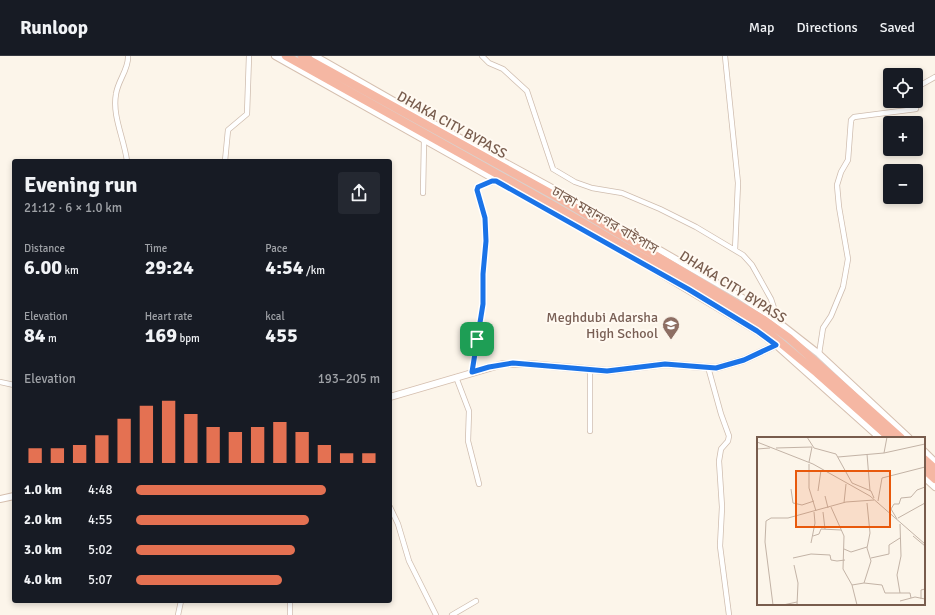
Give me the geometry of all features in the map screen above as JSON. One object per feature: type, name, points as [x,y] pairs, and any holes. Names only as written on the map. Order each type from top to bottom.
[{"type":"highway","name":"ঢাকা মহানগর বাইপাস","points":[[286,56],[556,207],[759,325],[817,372],[889,437]]},
{"type":"highway","name":"DHAKA CITY BYPASS","points":[[302,56],[565,202],[764,320],[789,338],[900,437]]},
{"type":"highway","points":[[925,460],[935,469]]},
{"type":"highway","points":[[925,470],[935,479]]},
{"type":"main road","points":[[274,56],[688,289],[757,331],[776,345],[879,437]]},
{"type":"main road","points":[[315,56],[429,121],[570,198],[773,318],[818,354],[908,437]]},
{"type":"main road","points":[[392,396],[489,367],[513,363],[590,370],[621,370],[665,364],[716,368],[728,366],[776,345]]},
{"type":"main road","points":[[925,452],[935,462]]},
{"type":"main road","points":[[925,478],[935,487]]},
{"type":"main road","points":[[0,499],[12,496]]},
{"type":"street","points":[[127,159],[124,142],[114,112],[118,81],[129,64],[128,56]]},
{"type":"street","points":[[225,159],[228,130],[247,114],[249,56]]},
{"type":"street","points":[[482,56],[489,63],[503,69],[527,91],[553,169],[575,182],[592,188],[622,193],[660,209],[690,224],[743,255],[752,265],[773,304],[773,318]]},
{"type":"street","points":[[725,56],[738,183],[735,250]]},
{"type":"street","points":[[818,354],[823,328],[832,316],[846,279],[848,267],[837,185],[841,172],[848,160],[851,120],[854,117],[913,111],[916,109],[919,86],[935,78]]},
{"type":"street","points":[[423,193],[424,141]]},
{"type":"street","points":[[472,372],[483,304],[483,274],[486,241],[485,218],[477,190],[478,187],[496,181]]},
{"type":"street","points":[[708,367],[721,414],[729,436],[728,441],[721,449],[719,461],[722,507],[720,546],[729,615]]},
{"type":"street","points":[[590,370],[590,431]]},
{"type":"street","points":[[456,377],[469,413],[468,441],[479,484]]},
{"type":"street","points":[[0,382],[12,385]]},
{"type":"street","points":[[392,511],[398,524],[410,561],[436,615]]},
{"type":"street","points":[[452,615],[476,602]]},
{"type":"street","points":[[178,615],[181,603]]},
{"type":"street","points":[[290,603],[290,615]]},
{"type":"place","name":"Meghdubi Adarsha High School","points":[[671,340]]},
{"type":"route","points":[[492,181],[496,181],[688,289],[757,331],[776,345],[744,360],[728,366],[716,368],[665,364],[607,371],[513,363],[489,367],[472,372],[477,339],[483,304],[483,274],[486,241],[485,218],[477,190],[478,187],[492,181]]}]
